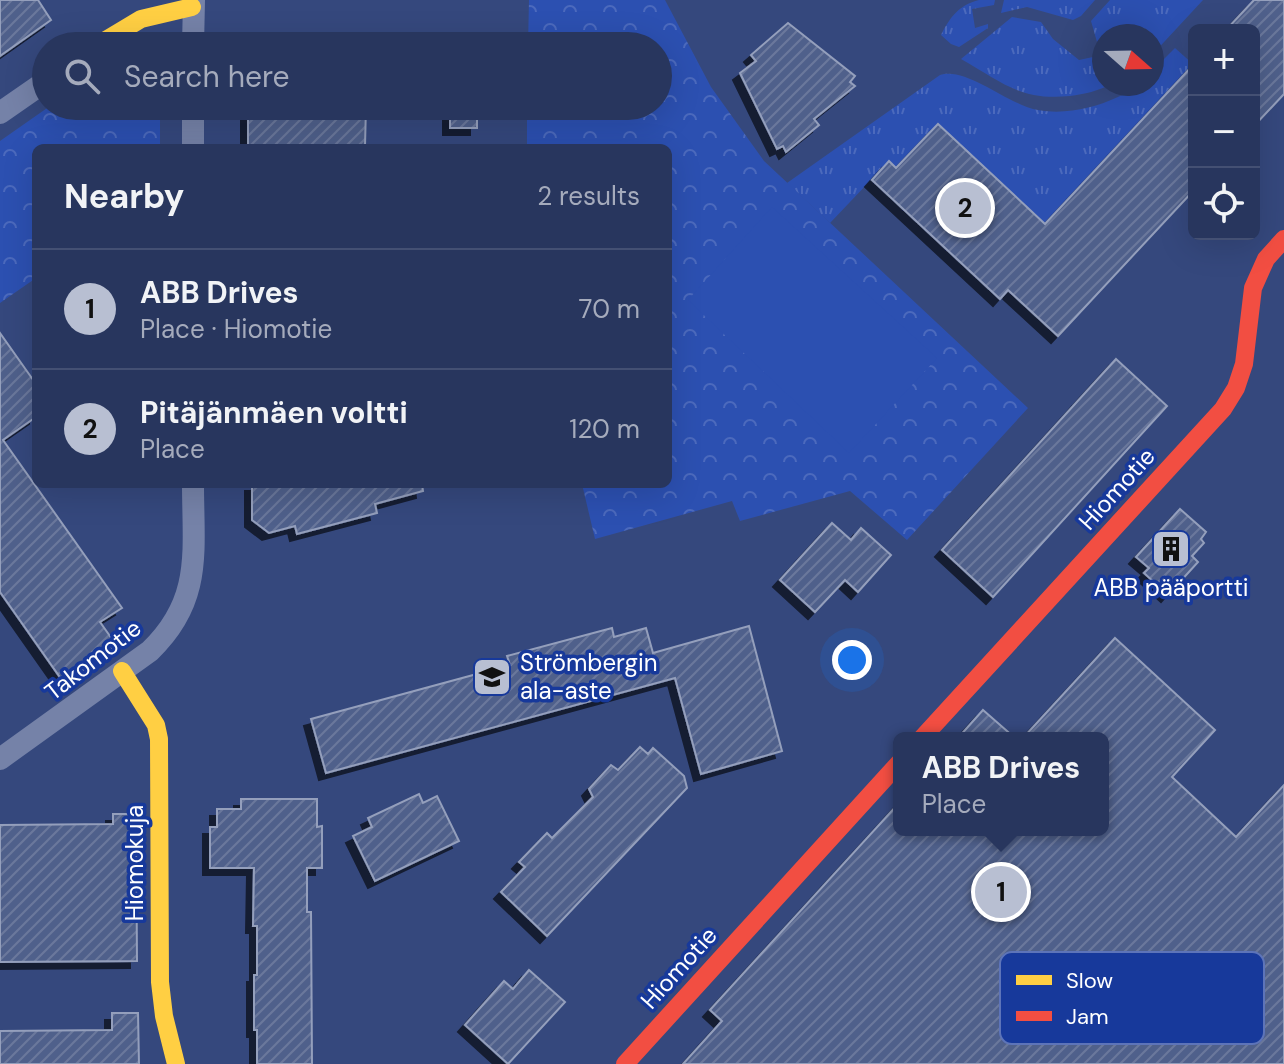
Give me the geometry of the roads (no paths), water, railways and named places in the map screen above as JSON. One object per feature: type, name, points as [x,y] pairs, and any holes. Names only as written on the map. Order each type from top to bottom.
[{"type":"street","points":[[116,32],[146,16],[193,4],[193,32]]},
{"type":"street","points":[[0,113],[32,91]]},
{"type":"street","points":[[193,120],[193,144]]},
{"type":"street","name":"Hiomotie","points":[[927,732],[1223,409],[1236,388],[1244,364],[1253,288],[1266,259],[1284,239]]},
{"type":"street","name":"Takomotie","points":[[0,759],[150,651],[169,633],[185,602],[193,561],[193,488]]},
{"type":"street","name":"Hiomokuja","points":[[122,671],[156,725],[159,739],[160,982],[164,1016],[176,1064]]},
{"type":"street","name":"Hiomotie","points":[[625,1064],[893,770]]},
{"type":"place","name":"Pitäjänmäen voltti","points":[[965,208]]},
{"type":"place","name":"ABB pääportti","points":[[1171,549]]},
{"type":"place","name":"Strömbergin ala-aste","points":[[492,677]]},
{"type":"place","name":"ABB Drives","points":[[1001,892]]}]
